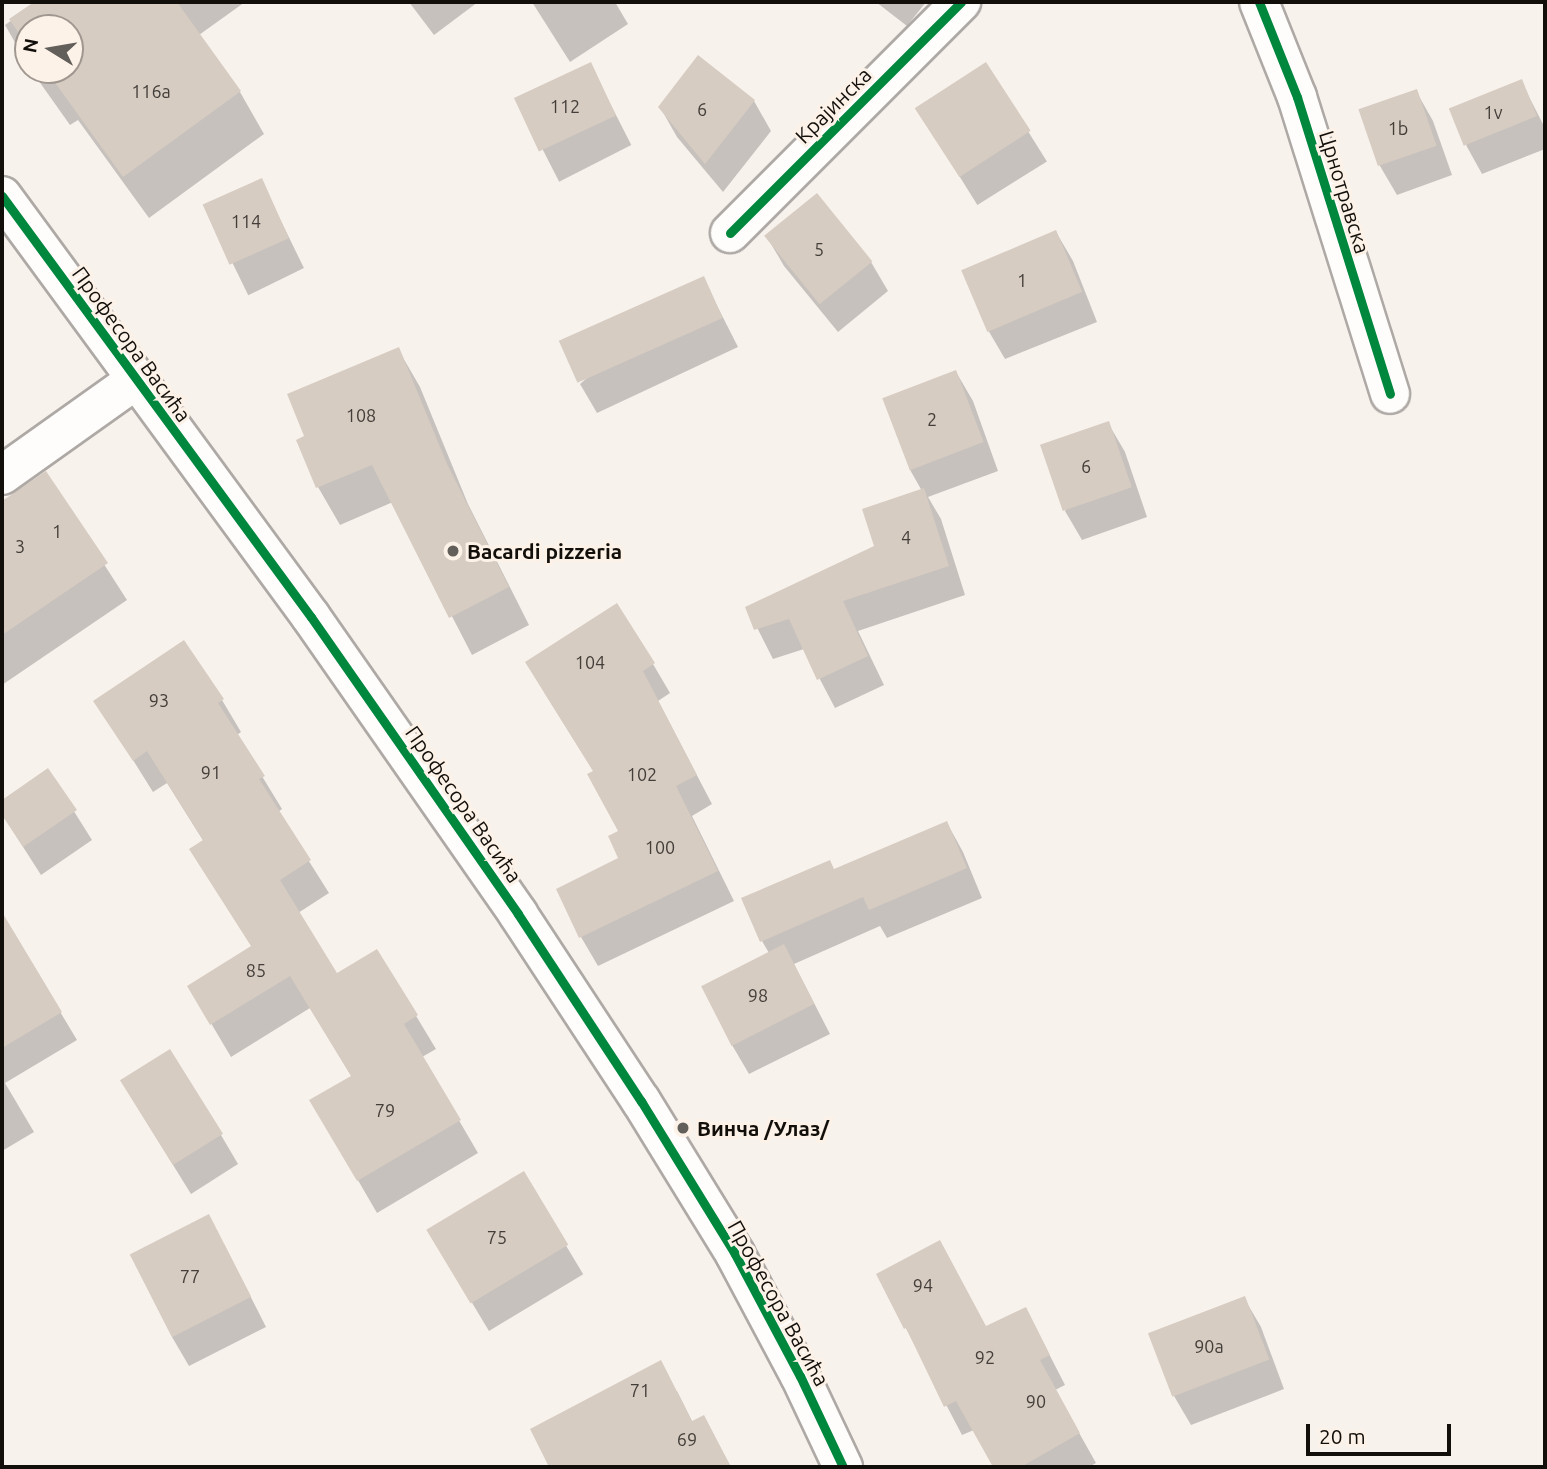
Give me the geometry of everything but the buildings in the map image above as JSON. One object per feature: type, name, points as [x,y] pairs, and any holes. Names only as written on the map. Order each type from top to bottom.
[{"type":"street","name":"Крајинска","points":[[730,233],[961,2]]},
{"type":"street","name":"Црнотравска","points":[[1258,2],[1297,97],[1390,394]]},
{"type":"street","name":"Професора Васића","points":[[2,196],[327,639],[519,914],[626,1077],[735,1254],[800,1376],[843,1467]]},
{"type":"street","points":[[2,475],[137,379]]},
{"type":"cycle path","points":[[730,233],[961,2]]},
{"type":"cycle path","points":[[1259,2],[1297,97],[1390,394]]},
{"type":"cycle path","points":[[2,196],[311,617],[518,914],[641,1101],[735,1254],[800,1376],[843,1467]]},
{"type":"place","name":"Bacardi pizzeria","points":[[453,551]]},
{"type":"place","name":"Винча /Улаз/","points":[[683,1128]]}]
